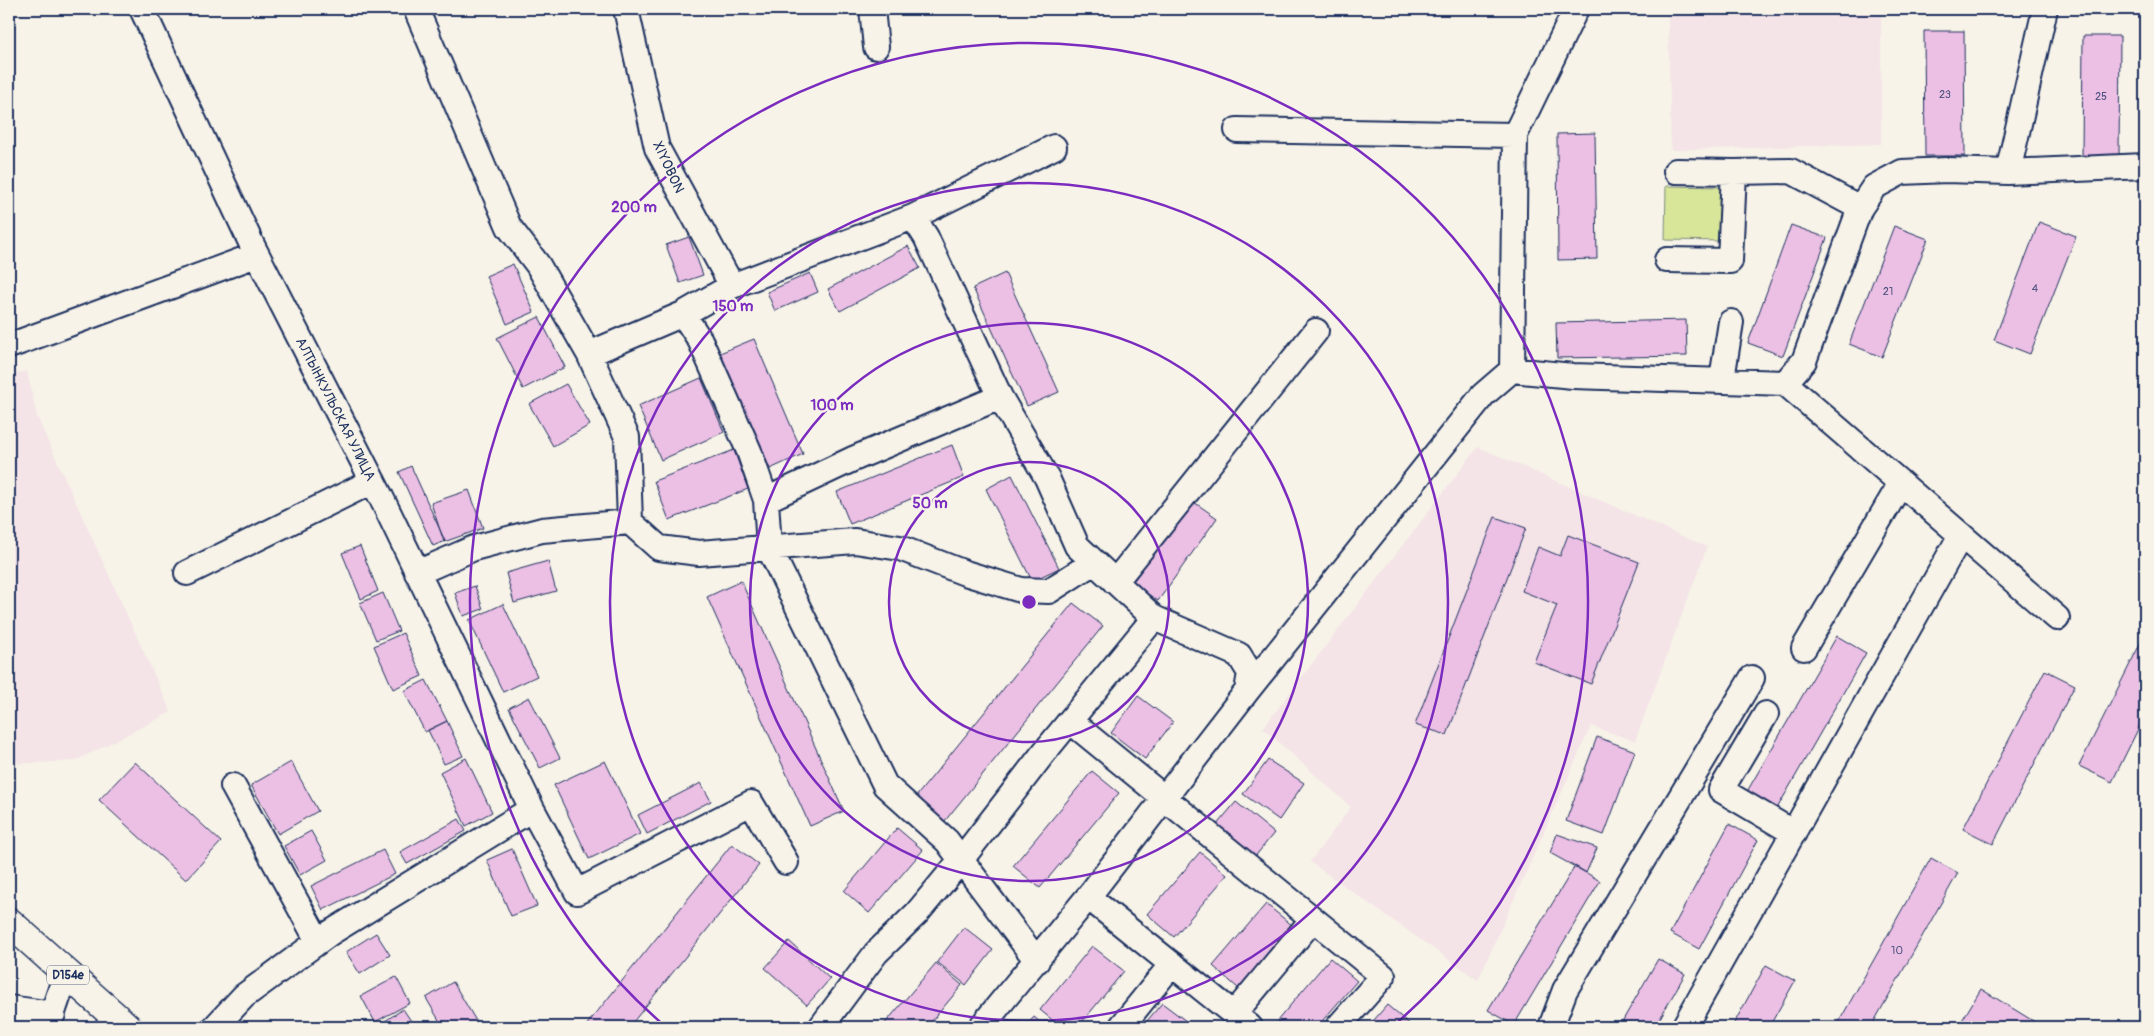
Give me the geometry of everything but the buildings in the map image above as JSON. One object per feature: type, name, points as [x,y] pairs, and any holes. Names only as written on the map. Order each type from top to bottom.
[{"type":"main road","name":"D154e","points":[[9,922],[127,1027]]},
{"type":"street","points":[[416,9],[509,227],[538,265],[589,354],[627,437],[630,522]]},
{"type":"street","name":"XIYOBON","points":[[626,9],[657,148],[732,286]]},
{"type":"street","points":[[872,9],[876,47]]},
{"type":"street","points":[[1512,370],[1514,135],[1576,9]]},
{"type":"street","points":[[2008,172],[2045,9]]},
{"type":"street","name":"АЛТЫНКУЛЬСКАЯ УЛИЦА","points":[[146,10],[256,255],[373,482],[532,809],[577,892],[752,803],[786,862]]},
{"type":"street","points":[[1237,130],[1514,135]]},
{"type":"street","points":[[589,354],[683,314],[732,286],[913,217],[1054,146]]},
{"type":"street","points":[[1785,383],[1804,361],[1860,208],[1874,187],[1902,172],[1947,170],[2008,172],[2145,166]]},
{"type":"street","points":[[1676,172],[1790,171],[1860,208]]},
{"type":"street","points":[[1667,260],[1730,261],[1734,172]]},
{"type":"street","points":[[913,217],[926,237],[1000,397],[1047,478],[1076,546],[1154,618],[1239,655],[1270,662]]},
{"type":"street","points":[[9,346],[256,255]]},
{"type":"street","points":[[683,314],[700,340],[750,451],[766,500],[769,548],[885,785],[947,841],[1037,960]]},
{"type":"street","points":[[1722,379],[1731,322]]},
{"type":"street","points":[[1115,582],[1316,331]]},
{"type":"street","points":[[981,1027],[1088,897],[1270,662],[1483,395],[1512,370],[1573,376],[1722,379],[1785,383],[2057,618]]},
{"type":"street","points":[[766,500],[853,460],[1000,397]]},
{"type":"street","points":[[187,573],[373,482]]},
{"type":"street","points":[[1804,648],[1901,483]]},
{"type":"street","points":[[417,573],[474,548],[542,530],[630,522],[660,548],[699,553],[855,541],[900,548],[1020,590],[1049,591],[1094,562]]},
{"type":"street","points":[[1684,1027],[1961,535]]},
{"type":"street","points":[[821,1027],[876,954],[917,912],[961,860],[1154,618]]},
{"type":"street","points":[[1239,655],[1250,673],[1248,691]]},
{"type":"street","points":[[1551,1027],[1565,990],[1752,678]]},
{"type":"street","points":[[1766,714],[1721,790],[1794,833]]},
{"type":"street","points":[[1070,721],[1383,976],[1338,1027]]},
{"type":"street","points":[[233,786],[318,941]]},
{"type":"street","points":[[215,1027],[244,996],[318,941],[532,809]]},
{"type":"street","points":[[1088,897],[1242,1020],[1313,919]]},
{"type":"street","points":[[1122,1027],[1172,964]]},
{"type":"street","points":[[9,1008],[51,1020],[66,974]]},
{"type":"shaded area","points":[[1668,9],[1881,9],[1881,144],[1671,150]]},
{"type":"shaded area","points":[[27,371],[37,417],[171,712],[75,761],[9,764],[9,375]]},
{"type":"shaded area","points":[[1478,447],[1707,547],[1635,741],[1591,726],[1478,980],[1310,862],[1351,807],[1263,728]]},
{"type":"green space","points":[[1666,186],[1724,187],[1723,241],[1665,240]]}]
